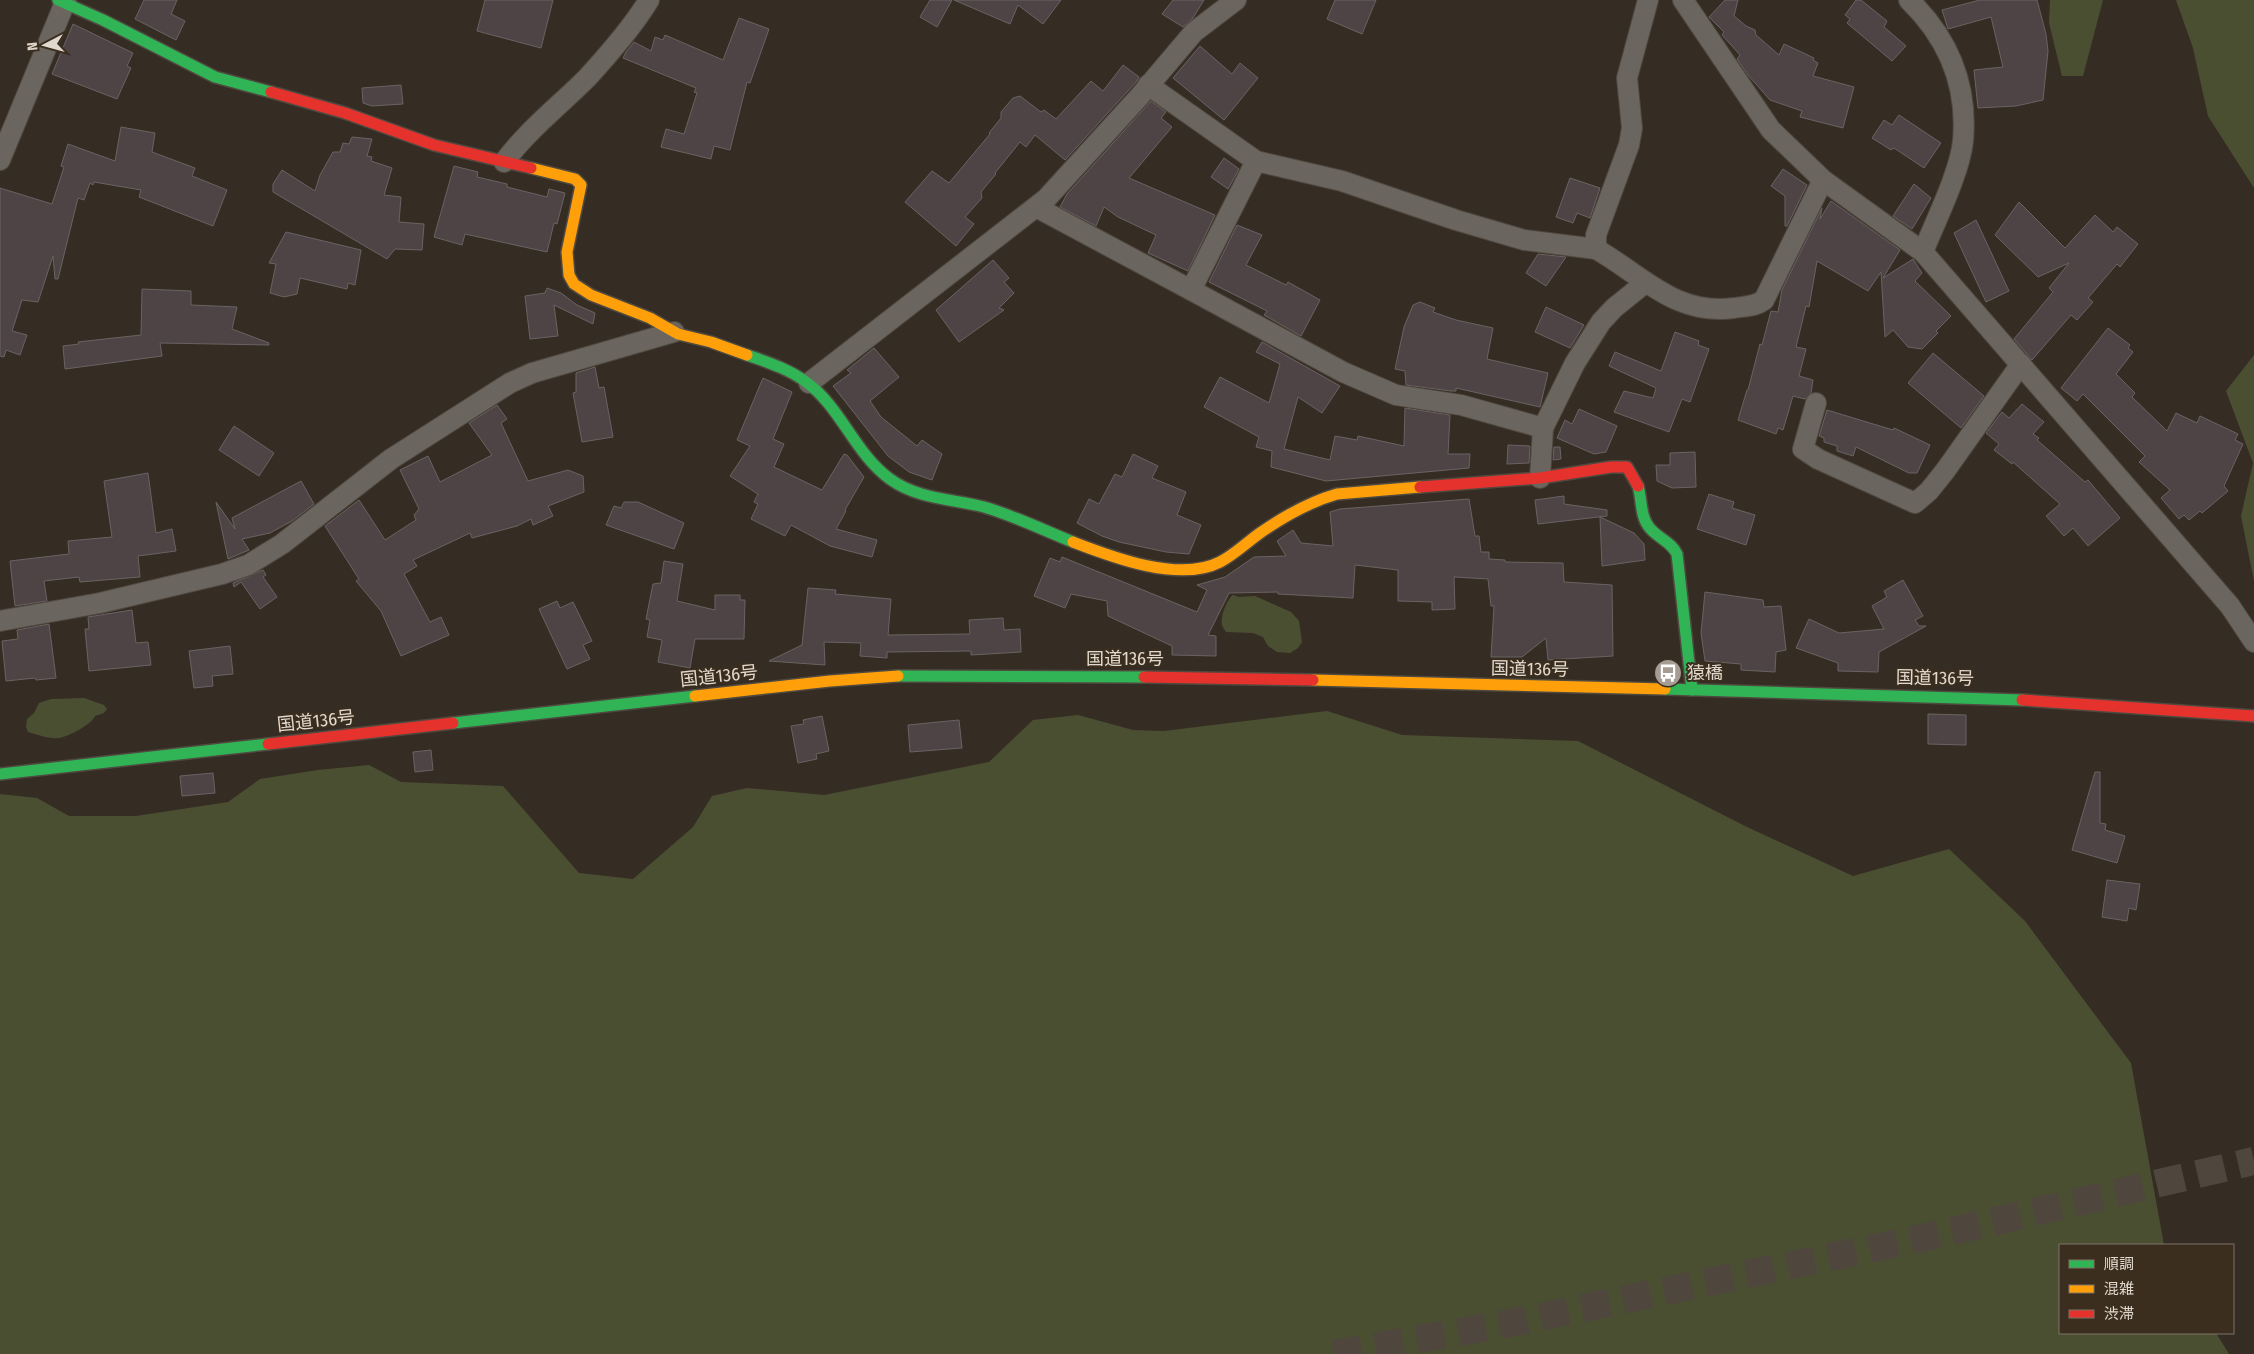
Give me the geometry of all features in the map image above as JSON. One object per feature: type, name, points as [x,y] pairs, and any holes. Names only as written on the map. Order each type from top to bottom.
[{"type":"main road","points":[[63,1],[215,77],[345,113],[434,144],[574,179],[580,185],[579,202],[565,259],[568,275],[573,284],[581,290],[642,314],[674,332],[711,342],[754,358],[794,374],[809,383],[874,465],[891,479],[904,486],[994,511],[1123,560],[1171,569],[1192,570],[1209,567],[1225,561],[1263,531],[1322,497],[1337,494],[1540,478],[1610,467],[1627,467],[1639,483],[1645,522],[1654,533],[1672,545],[1677,554],[1692,690]]},
{"type":"main road","name":"国道136号","points":[[0,774],[810,684],[913,675],[1171,677],[1986,697],[2254,716]]},
{"type":"street","points":[[504,162],[535,127],[587,78],[649,0]]},
{"type":"street","points":[[809,383],[1036,207],[1068,176],[1194,32],[1236,0]]},
{"type":"street","points":[[1596,249],[1596,235],[1629,145],[1632,128],[1627,78],[1648,0]]},
{"type":"street","points":[[1683,0],[1771,130],[1803,164],[1822,180],[1923,252],[2230,606],[2254,642]]},
{"type":"street","points":[[1909,0],[1922,13],[1956,68],[1962,96],[1963,141],[1956,167],[1923,252]]},
{"type":"street","points":[[0,160],[63,1]]},
{"type":"street","points":[[1148,85],[1256,161],[1342,181],[1456,220],[1524,240],[1596,249],[1645,283],[1689,305],[1725,309],[1758,304],[1764,300],[1822,180]]},
{"type":"street","points":[[1191,290],[1256,161]]},
{"type":"street","points":[[1036,207],[1343,372],[1396,395],[1461,405],[1543,428]]},
{"type":"street","points":[[1540,478],[1543,428],[1575,363],[1601,322],[1614,308],[1645,283]]},
{"type":"street","points":[[0,621],[100,603],[222,574],[248,565],[282,544],[391,459],[510,383],[532,373],[674,332]]},
{"type":"street","points":[[1816,402],[1803,449],[1818,459],[1915,503],[1929,491],[1945,471],[2021,364]]},
{"type":"green space","points":[[2050,0],[2103,0],[2083,76],[2062,76],[2049,23]]},
{"type":"green space","points":[[2176,0],[2254,0],[2254,188],[2208,116],[2193,48]]},
{"type":"green space","points":[[2254,355],[2254,581],[2241,516],[2253,463],[2226,391]]},
{"type":"green space","points":[[1233,595],[1239,597],[1255,596],[1291,612],[1299,621],[1302,642],[1298,648],[1290,653],[1277,652],[1268,646],[1263,637],[1253,633],[1226,632],[1222,625],[1222,618],[1226,604]]},
{"type":"green space","points":[[84,698],[104,705],[107,709],[74,733],[63,737],[51,738],[28,732],[26,727],[27,719],[34,713],[39,703],[51,699]]},
{"type":"green space","points":[[1327,711],[1402,735],[1578,741],[1745,826],[1853,876],[1949,849],[2025,921],[2131,1063],[2164,1244],[2059,1244],[2059,1334],[2217,1334],[2229,1354],[0,1354],[0,794],[37,798],[69,816],[136,816],[228,802],[260,779],[318,770],[369,765],[401,782],[503,786],[579,873],[633,879],[693,827],[712,796],[747,788],[824,795],[989,762],[1033,720],[1078,715],[1133,730],[1164,731]]},
{"type":"building","points":[[144,0],[177,0],[171,14],[185,21],[176,40],[135,19]]},
{"type":"building","points":[[485,0],[553,0],[541,48],[477,31]]},
{"type":"building","points":[[930,0],[952,0],[937,27],[920,17]]},
{"type":"building","points":[[954,0],[1061,0],[1043,24],[1018,5],[1010,24]]},
{"type":"building","points":[[1173,0],[1204,0],[1193,18],[1183,27],[1162,14]]},
{"type":"building","points":[[1335,0],[1376,0],[1362,34],[1327,19]]},
{"type":"building","points":[[1725,0],[1738,0],[1734,16],[1746,26],[1755,30],[1756,35],[1779,55],[1784,44],[1814,58],[1813,60],[1818,63],[1813,76],[1854,87],[1843,128],[1800,117],[1802,111],[1770,100],[1737,59],[1740,55],[1722,35],[1724,32],[1709,17]]},
{"type":"building","points":[[1856,0],[1861,0],[1887,21],[1884,27],[1906,46],[1892,61],[1847,23],[1850,19],[1845,15]]},
{"type":"building","points":[[1980,0],[2037,0],[2046,34],[2048,51],[2043,100],[2016,106],[1978,108],[1974,70],[2003,67],[1991,17],[1948,29],[1942,10]]},
{"type":"building","points":[[739,18],[769,29],[750,83],[747,82],[730,150],[714,146],[711,159],[661,147],[666,129],[684,134],[697,93],[694,92],[696,88],[623,58],[626,52],[634,42],[651,51],[655,37],[663,40],[665,35],[723,60]]},
{"type":"building","points":[[73,24],[133,53],[127,66],[131,68],[117,99],[52,74]]},
{"type":"building","points":[[1200,46],[1232,74],[1240,63],[1258,78],[1224,120],[1173,78]]},
{"type":"building","points":[[1123,65],[1139,77],[1137,81],[1065,160],[1035,135],[1026,147],[1020,142],[981,192],[982,198],[965,217],[974,224],[956,246],[905,202],[932,171],[949,183],[990,134],[1001,118],[1001,112],[1013,98],[1020,96],[1041,112],[1044,110],[1056,119],[1091,81],[1103,91]]},
{"type":"building","points":[[401,85],[403,104],[372,106],[363,103],[362,88]]},
{"type":"building","points":[[1151,101],[1166,112],[1161,118],[1172,127],[1129,178],[1215,215],[1188,271],[1148,253],[1156,235],[1118,217],[1104,207],[1096,226],[1060,207],[1067,194]]},
{"type":"building","points":[[1899,115],[1941,143],[1924,168],[1894,148],[1891,150],[1872,138],[1884,120],[1892,125]]},
{"type":"building","points":[[121,127],[155,133],[152,152],[195,168],[192,176],[227,190],[213,226],[139,197],[141,190],[94,182],[93,185],[90,183],[84,200],[78,198],[58,279],[55,279],[53,256],[38,302],[22,300],[12,331],[27,335],[20,355],[6,350],[4,357],[0,356],[0,188],[52,204],[64,167],[61,166],[68,144],[115,161]]},
{"type":"building","points":[[352,137],[372,139],[367,156],[372,157],[371,161],[392,168],[384,195],[401,197],[399,222],[424,224],[422,250],[395,249],[387,259],[273,192],[273,184],[282,170],[315,191],[320,175],[333,152],[340,152],[343,143],[349,144]]},
{"type":"building","points":[[1224,158],[1239,169],[1228,189],[1211,177]]},
{"type":"building","points":[[454,166],[478,172],[477,177],[507,184],[507,187],[547,197],[549,189],[565,193],[557,224],[554,223],[547,252],[465,234],[462,245],[434,237]]},
{"type":"building","points":[[1783,169],[1807,185],[1787,226],[1785,226],[1785,196],[1771,186]]},
{"type":"building","points":[[1570,178],[1600,188],[1590,218],[1577,213],[1573,223],[1556,217]]},
{"type":"building","points":[[1914,184],[1931,198],[1912,229],[1893,216]]},
{"type":"building","points":[[1831,201],[1900,250],[1883,278],[1913,259],[1922,273],[1915,281],[1951,316],[1922,349],[1908,347],[1893,330],[1885,337],[1881,272],[1868,291],[1817,261],[1809,307],[1806,306],[1796,347],[1806,349],[1799,376],[1813,380],[1811,393],[1805,399],[1793,396],[1783,430],[1778,428],[1776,434],[1738,420],[1771,311],[1778,312],[1782,290],[1822,208],[1820,219]]},
{"type":"building","points":[[2019,202],[2065,248],[2095,215],[2113,232],[2117,227],[2138,244],[2120,267],[2117,264],[2088,298],[2093,302],[2077,320],[2071,315],[2032,360],[2014,339],[2053,292],[2049,288],[2069,263],[2038,277],[1995,235]]},
{"type":"building","points":[[1976,220],[2009,291],[1986,302],[1954,233]]},
{"type":"building","points":[[1237,225],[1262,235],[1246,265],[1286,285],[1288,282],[1320,300],[1301,336],[1264,315],[1267,311],[1209,282]]},
{"type":"building","points":[[286,232],[361,250],[355,285],[348,283],[347,289],[300,278],[297,294],[284,297],[270,293],[276,264],[269,263]]},
{"type":"building","points":[[1538,254],[1566,257],[1546,286],[1526,273]]},
{"type":"building","points":[[993,260],[1009,278],[1004,282],[1014,293],[999,308],[1004,310],[959,342],[936,310]]},
{"type":"building","points":[[547,288],[561,293],[577,305],[595,313],[593,324],[554,305],[558,336],[530,339],[525,296],[545,293]]},
{"type":"building","points":[[142,289],[191,291],[191,305],[237,307],[232,329],[269,343],[269,345],[160,343],[162,356],[65,369],[63,346],[79,344],[78,342],[141,335]]},
{"type":"building","points":[[1420,302],[1435,308],[1433,312],[1456,320],[1493,328],[1487,359],[1548,373],[1540,407],[1456,388],[1456,391],[1451,391],[1406,385],[1405,371],[1395,369],[1404,327],[1413,305]]},
{"type":"building","points":[[1546,307],[1584,325],[1570,348],[1535,332]]},
{"type":"building","points":[[2108,328],[2130,345],[2128,348],[2133,352],[2116,374],[2135,393],[2132,397],[2167,431],[2176,413],[2197,423],[2200,416],[2238,434],[2235,440],[2243,444],[2224,486],[2228,491],[2202,513],[2200,511],[2189,520],[2184,515],[2179,519],[2161,498],[2170,490],[2139,462],[2145,456],[2083,394],[2077,401],[2061,388]]},
{"type":"building","points":[[1675,332],[1699,341],[1698,345],[1709,349],[1690,402],[1682,399],[1669,432],[1614,412],[1624,391],[1653,398],[1656,388],[1609,366],[1615,352],[1661,371]]},
{"type":"building","points":[[1262,342],[1340,386],[1322,413],[1298,397],[1284,449],[1330,460],[1335,436],[1357,440],[1358,436],[1404,446],[1405,408],[1450,415],[1448,454],[1470,454],[1469,468],[1326,481],[1271,467],[1272,451],[1256,447],[1259,437],[1204,407],[1220,377],[1269,403],[1280,364],[1256,352]]},
{"type":"building","points":[[874,348],[899,377],[870,401],[881,417],[917,446],[922,440],[942,454],[932,480],[909,472],[888,456],[833,386],[851,373],[847,370]]},
{"type":"building","points":[[1933,353],[1984,396],[1961,428],[1908,383]]},
{"type":"building","points":[[595,367],[599,388],[604,387],[613,437],[582,442],[573,393],[576,392],[576,373]]},
{"type":"building","points":[[763,378],[792,392],[773,439],[784,444],[774,467],[822,490],[844,454],[847,455],[864,477],[836,529],[877,540],[872,557],[830,546],[791,525],[785,536],[751,519],[758,504],[754,502],[758,494],[730,476],[750,446],[737,440]]},
{"type":"building","points":[[2022,404],[2044,422],[2033,434],[2039,438],[2037,440],[2085,482],[2088,480],[2120,518],[2088,546],[2073,528],[2064,536],[2046,516],[2060,504],[2013,462],[2012,464],[1994,450],[1999,444],[1986,433],[2002,412],[2009,418]]},
{"type":"building","points":[[497,405],[507,419],[501,423],[528,481],[568,470],[583,476],[584,492],[548,506],[553,516],[533,525],[531,519],[517,526],[472,538],[470,533],[413,560],[417,566],[404,574],[430,622],[441,617],[449,635],[401,656],[381,611],[356,581],[359,579],[325,526],[359,500],[385,540],[416,520],[414,515],[419,509],[400,470],[428,456],[440,482],[492,455],[469,423]]},
{"type":"building","points":[[1579,409],[1617,426],[1606,452],[1594,454],[1557,438],[1565,420],[1572,424]]},
{"type":"building","points":[[1827,410],[1893,430],[1894,428],[1930,445],[1917,473],[1909,473],[1856,447],[1853,456],[1837,451],[1837,446],[1824,442],[1824,438],[1819,436]]},
{"type":"building","points":[[234,426],[274,453],[259,476],[219,450]]},
{"type":"building","points":[[1508,445],[1530,446],[1529,463],[1507,464]]},
{"type":"building","points":[[1554,447],[1560,447],[1561,459],[1553,460]]},
{"type":"building","points":[[1695,452],[1696,487],[1672,488],[1657,481],[1656,465],[1670,465],[1670,453]]},
{"type":"building","points":[[1133,454],[1158,466],[1152,478],[1186,492],[1177,515],[1201,525],[1189,554],[1166,552],[1119,542],[1102,536],[1077,523],[1089,499],[1099,504],[1115,474],[1122,477]]},
{"type":"building","points":[[148,473],[156,533],[172,529],[176,551],[138,556],[140,577],[80,582],[79,577],[44,581],[47,601],[15,606],[10,561],[69,554],[68,541],[112,537],[104,481]]},
{"type":"building","points":[[301,481],[314,504],[292,521],[270,533],[242,539],[249,550],[228,559],[216,502],[235,529],[232,518]]},
{"type":"building","points":[[1709,494],[1734,502],[1732,508],[1755,515],[1746,545],[1697,529]]},
{"type":"building","points":[[1564,496],[1564,504],[1607,510],[1607,516],[1538,524],[1535,500]]},
{"type":"building","points":[[1469,499],[1475,536],[1479,536],[1481,552],[1489,552],[1489,559],[1505,560],[1505,562],[1563,563],[1564,582],[1612,585],[1613,656],[1548,660],[1546,638],[1522,657],[1491,657],[1494,606],[1491,606],[1488,579],[1454,577],[1455,609],[1432,610],[1432,602],[1398,601],[1398,570],[1355,565],[1353,598],[1278,594],[1278,592],[1229,593],[1208,635],[1216,636],[1216,656],[1172,655],[1172,646],[1108,616],[1107,601],[1071,594],[1065,608],[1034,596],[1050,558],[1060,562],[1062,557],[1197,612],[1207,590],[1197,585],[1225,577],[1254,557],[1286,556],[1277,541],[1293,530],[1301,543],[1333,546],[1330,512],[1340,509]]},
{"type":"building","points":[[624,502],[638,502],[684,523],[674,549],[606,525],[614,506],[621,508]]},
{"type":"building","points":[[1600,517],[1634,533],[1644,544],[1645,560],[1602,566]]},
{"type":"building","points":[[664,561],[683,564],[677,601],[715,610],[715,595],[740,595],[740,600],[745,600],[744,639],[695,639],[690,668],[658,662],[662,640],[647,637],[650,620],[646,619],[653,584],[661,583]]},
{"type":"building","points":[[263,570],[266,575],[263,577],[277,597],[260,609],[241,582],[234,587],[233,583]]},
{"type":"building","points":[[1903,580],[1923,616],[1915,620],[1919,626],[1926,626],[1879,652],[1878,672],[1838,671],[1838,663],[1796,648],[1809,619],[1839,633],[1884,629],[1872,606],[1887,597],[1884,591]]},
{"type":"building","points":[[808,588],[836,590],[835,594],[891,599],[888,635],[970,634],[969,620],[1003,618],[1004,630],[1020,629],[1021,652],[971,655],[971,651],[887,652],[887,658],[860,656],[861,643],[824,642],[825,665],[769,661],[802,645]]},
{"type":"building","points":[[1705,592],[1763,600],[1764,607],[1781,606],[1786,650],[1776,652],[1775,672],[1741,670],[1741,664],[1705,661],[1701,633]]},
{"type":"building","points":[[557,601],[560,608],[573,602],[592,641],[583,645],[590,659],[567,669],[539,609]]},
{"type":"building","points":[[132,610],[136,643],[148,642],[151,665],[89,671],[85,629],[89,629],[88,617]]},
{"type":"building","points":[[49,624],[56,678],[6,681],[2,641],[18,639],[17,630]]},
{"type":"building","points":[[230,646],[233,674],[212,676],[213,686],[194,688],[189,651]]},
{"type":"building","points":[[1928,714],[1966,715],[1966,745],[1928,744]]},
{"type":"building","points":[[822,716],[829,751],[816,754],[817,759],[798,763],[791,726],[804,724],[803,720]]},
{"type":"building","points":[[959,720],[962,748],[910,752],[908,725]]},
{"type":"building","points":[[431,750],[433,770],[415,772],[413,752]]},
{"type":"building","points":[[2095,772],[2100,772],[2100,823],[2106,824],[2105,830],[2125,836],[2117,863],[2072,850]]},
{"type":"building","points":[[213,773],[215,793],[182,796],[180,776]]},
{"type":"building","points":[[2107,880],[2140,884],[2136,910],[2129,908],[2127,921],[2102,917]]},
{"type":"tunnel","points":[[1334,1354],[1505,1324],[1922,1238],[2254,1161]]},
{"type":"traffic: fast","points":[[58,0],[103,20],[215,77],[271,92]]},
{"type":"traffic: fast","points":[[747,355],[792,373],[818,392],[839,417],[867,457],[878,469],[901,486],[923,495],[984,507],[1073,542]]},
{"type":"traffic: fast","points":[[1638,486],[1646,523],[1677,554],[1692,690]]},
{"type":"traffic: fast","points":[[898,676],[1144,677]]},
{"type":"traffic: fast","points":[[1665,689],[2022,700]]},
{"type":"traffic: fast","points":[[453,723],[695,696]]},
{"type":"traffic: fast","points":[[0,774],[268,744]]},
{"type":"traffic: slow","points":[[531,168],[575,179],[581,185],[567,252],[569,275],[574,284],[591,295],[650,318],[678,334],[711,342],[747,355]]},
{"type":"traffic: slow","points":[[1073,542],[1146,566],[1185,570],[1204,568],[1225,559],[1287,516],[1327,497],[1337,494],[1420,487]]},
{"type":"traffic: slow","points":[[695,696],[830,681],[898,676]]},
{"type":"traffic: slow","points":[[1313,680],[1665,689]]},
{"type":"traffic: jam","points":[[271,92],[345,113],[434,145],[531,168]]},
{"type":"traffic: jam","points":[[1420,487],[1540,478],[1611,467],[1627,467],[1638,486]]},
{"type":"traffic: jam","points":[[1144,677],[1313,680]]},
{"type":"traffic: jam","points":[[2022,700],[2254,716]]},
{"type":"traffic: jam","points":[[268,744],[453,723]]},
{"type":"place","name":"猿橋","points":[[1668,673]]}]
